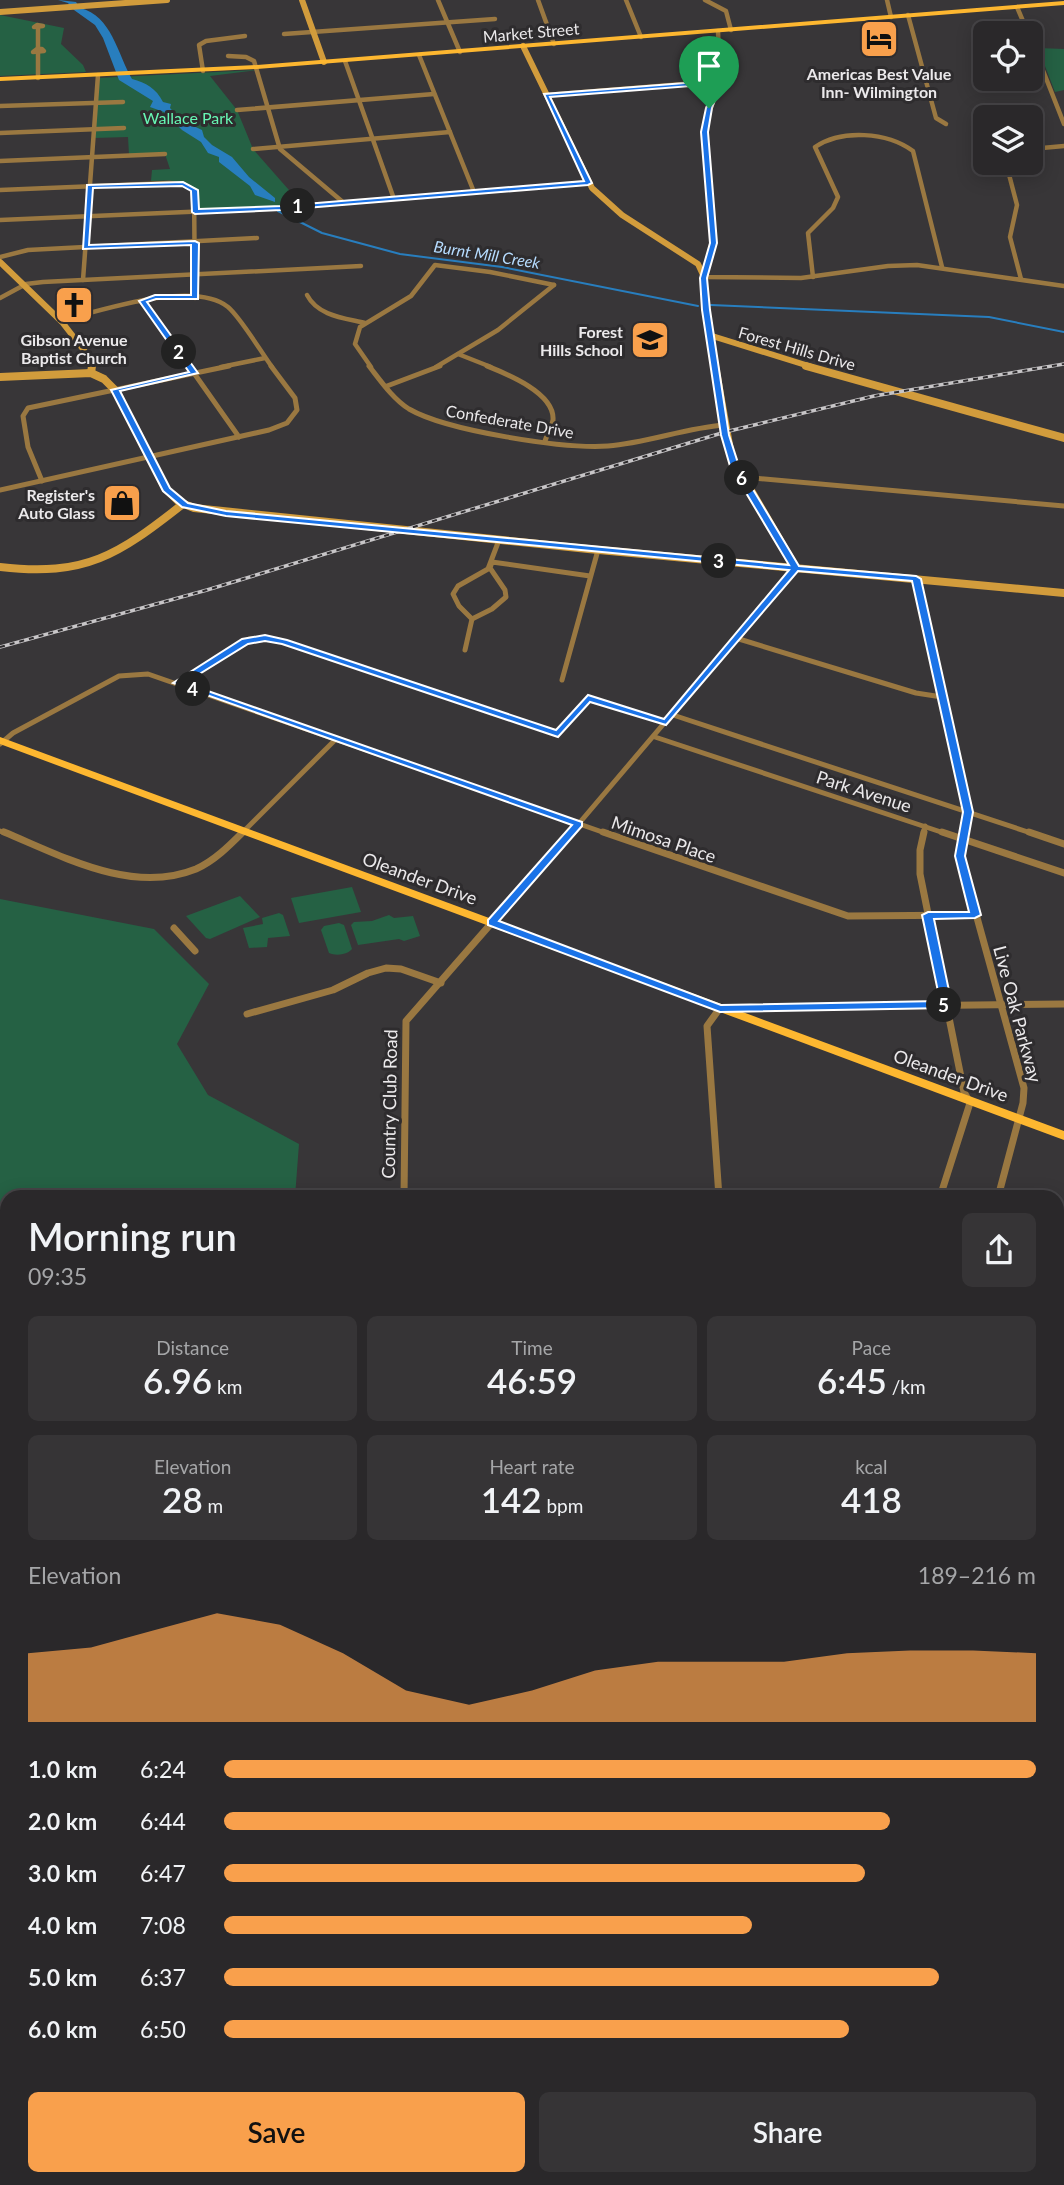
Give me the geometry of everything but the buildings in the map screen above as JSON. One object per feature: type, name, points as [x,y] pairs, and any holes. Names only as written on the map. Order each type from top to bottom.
[{"type":"main road","name":"Market Street","points":[[0,79],[203,71],[345,61],[1022,4],[1064,3]]},
{"type":"main road","name":"Oleander Drive","points":[[1,742],[1064,1136]]},
{"type":"street","points":[[0,12],[167,0]]},
{"type":"street","points":[[302,0],[324,62]]},
{"type":"street","points":[[438,0],[460,52]]},
{"type":"street","points":[[538,0],[554,44]]},
{"type":"street","points":[[626,0],[641,37]]},
{"type":"street","points":[[705,0],[726,10],[731,30]]},
{"type":"street","points":[[887,0],[891,17]]},
{"type":"street","points":[[908,15],[936,118],[946,124]]},
{"type":"street","points":[[284,34],[495,19]]},
{"type":"street","points":[[38,29],[38,78]]},
{"type":"street","points":[[704,278],[714,243],[705,125],[706,114],[721,81],[718,31]]},
{"type":"street","points":[[203,71],[199,45],[206,41],[245,36]]},
{"type":"street","points":[[523,47],[588,183],[622,215],[698,264],[704,278],[709,335],[731,456],[796,568]]},
{"type":"street","points":[[419,55],[474,192]]},
{"type":"street","points":[[228,56],[246,57],[254,61],[279,146],[344,203]]},
{"type":"street","points":[[345,61],[394,199]]},
{"type":"street","points":[[1043,71],[1064,124]]},
{"type":"street","points":[[83,280],[98,75]]},
{"type":"street","points":[[546,95],[721,81]]},
{"type":"street","points":[[237,110],[434,94]]},
{"type":"street","points":[[0,106],[123,102]]},
{"type":"street","points":[[0,133],[124,128]]},
{"type":"street","points":[[253,149],[450,132]]},
{"type":"street","points":[[813,277],[808,233],[814,224],[834,208],[838,197],[816,151],[817,144],[828,140],[874,136],[899,141],[911,150],[942,267]]},
{"type":"street","points":[[1043,148],[1064,146]]},
{"type":"street","points":[[0,161],[164,154]]},
{"type":"street","points":[[1009,175],[1017,205],[1010,237],[1021,279]]},
{"type":"street","points":[[0,190],[169,183],[186,185],[195,192],[195,298]]},
{"type":"street","points":[[0,220],[344,203],[588,183]]},
{"type":"street","points":[[91,373],[92,360],[60,321],[1,262],[25,250],[257,238]]},
{"type":"street","points":[[0,298],[26,285],[361,265]]},
{"type":"street","points":[[307,295],[320,311],[365,323],[411,296],[435,265],[490,272],[554,285],[529,307],[457,355],[421,376],[387,386]]},
{"type":"street","points":[[704,278],[813,277],[888,266],[942,267],[1064,286]]},
{"type":"street","points":[[0,490],[276,428],[293,417],[297,410],[297,401],[224,303],[212,299],[155,297],[60,321]]},
{"type":"street","points":[[143,301],[239,437]]},
{"type":"street","name":"Confederate Drive","points":[[365,323],[356,336],[355,344],[406,407],[431,419],[582,447],[610,446],[698,427],[724,425]]},
{"type":"street","name":"Forest Hills Drive","points":[[709,335],[754,351],[1064,438]]},
{"type":"street","points":[[457,355],[502,373],[542,396],[550,406],[553,419],[545,441]]},
{"type":"street","points":[[41,481],[28,447],[23,416],[28,408],[265,358]]},
{"type":"street","points":[[0,377],[91,373],[104,379],[115,390],[166,489],[183,504],[222,513],[1063,595]]},
{"type":"street","points":[[741,477],[1064,506]]},
{"type":"street","points":[[0,567],[55,570],[103,559],[126,548],[183,504]]},
{"type":"street","points":[[472,619],[492,609],[506,597],[505,590],[490,568],[499,540]]},
{"type":"street","points":[[562,680],[598,550]]},
{"type":"street","points":[[492,562],[590,576]]},
{"type":"street","points":[[472,619],[454,599],[453,593],[464,582],[485,571],[492,562]]},
{"type":"street","name":"Country Club Road","points":[[404,1190],[405,1025],[739,639],[796,568]]},
{"type":"street","points":[[916,579],[968,812]]},
{"type":"street","points":[[465,650],[472,619]]},
{"type":"street","points":[[178,683],[245,641],[265,638],[284,642],[558,734],[588,698],[666,722]]},
{"type":"street","points":[[739,639],[916,693],[942,697]]},
{"type":"street","name":"Mimosa Place","points":[[1,742],[119,676],[148,674],[835,914],[975,915]]},
{"type":"street","name":"Park Avenue","points":[[673,715],[1064,844]]},
{"type":"street","name":"Park Avenue","points":[[655,737],[1064,873]]},
{"type":"street","points":[[0,831],[114,874],[147,879],[172,876],[202,866],[223,852],[336,739]]},
{"type":"street","name":"Live Oak Parkway","points":[[968,812],[960,856],[1024,1088],[1019,1119],[1000,1190]]},
{"type":"street","points":[[925,826],[919,866],[964,1092],[968,1100],[968,1113],[942,1190]]},
{"type":"street","points":[[174,928],[195,951]]},
{"type":"street","points":[[247,1014],[334,990],[368,973],[386,968],[401,969],[441,982]]},
{"type":"street","points":[[719,1190],[707,1026],[720,1008],[1064,1004]]},
{"type":"green space","points":[[0,15],[64,28],[61,44],[83,65],[86,72],[0,76]]},
{"type":"green space","points":[[1043,48],[1064,49],[1064,90],[1055,92],[1043,61]]},
{"type":"green space","name":"Wallace Park","points":[[258,70],[210,76],[237,110],[253,149],[303,206],[195,212],[195,192],[190,188],[175,181],[151,181],[152,170],[170,169],[165,154],[129,155],[128,137],[93,138],[98,78]]},
{"type":"green space","points":[[352,887],[361,912],[299,923],[291,898]]},
{"type":"green space","points":[[240,896],[260,917],[210,939],[186,916]]},
{"type":"green space","points":[[0,899],[154,929],[209,984],[177,1044],[208,1095],[299,1144],[296,1190],[0,1190]]},
{"type":"green space","points":[[279,913],[283,915],[290,936],[268,938],[267,947],[249,948],[243,928],[263,924],[262,918]]},
{"type":"green space","points":[[389,915],[394,918],[413,916],[420,936],[404,941],[399,939],[358,945],[351,925],[354,922],[372,921]]},
{"type":"green space","points":[[339,923],[344,925],[352,949],[338,955],[329,953],[321,930],[324,926]]},
{"type":"water","points":[[58,0],[76,2],[80,8],[100,19],[107,27],[132,79],[150,87],[163,102],[171,104],[170,108],[181,120],[202,130],[204,137],[212,145],[232,157],[249,177],[275,198],[275,202],[255,195],[250,186],[219,162],[219,157],[208,153],[201,142],[182,130],[164,112],[150,107],[153,101],[119,80],[103,38],[95,25],[68,3]]},
{"type":"waterway","name":"Burnt Mill Creek","points":[[278,211],[322,233],[400,254],[502,267],[698,306]]},
{"type":"waterway","name":"Burnt Mill Creek","points":[[711,305],[989,317],[1064,332]]},
{"type":"railway","points":[[0,647],[207,590],[725,432],[874,396],[1064,364]]},
{"type":"place","name":"Americas Best Value Inn- Wilmington","points":[[879,39]]},
{"type":"place","name":"Gibson Avenue Baptist Church","points":[[74,305]]},
{"type":"place","name":"Forest Hills School","points":[[650,340]]},
{"type":"place","name":"Register's Auto Glass","points":[[122,503]]},
{"type":"route","points":[[709,108],[705,119],[705,132],[714,243],[704,278],[706,310],[725,435],[738,473],[796,568],[916,579],[968,812],[960,856],[975,915],[928,915],[947,1005],[720,1008],[492,922],[578,824],[178,683],[245,641],[265,638],[284,642],[558,734],[588,698],[666,722],[739,639],[796,568],[226,513],[194,509],[179,502],[166,489],[115,390],[194,373],[143,301],[155,297],[195,298],[195,243],[86,248],[90,186],[183,184],[194,190],[195,212],[281,208],[588,183],[546,95],[721,81],[718,93],[709,108]]}]
